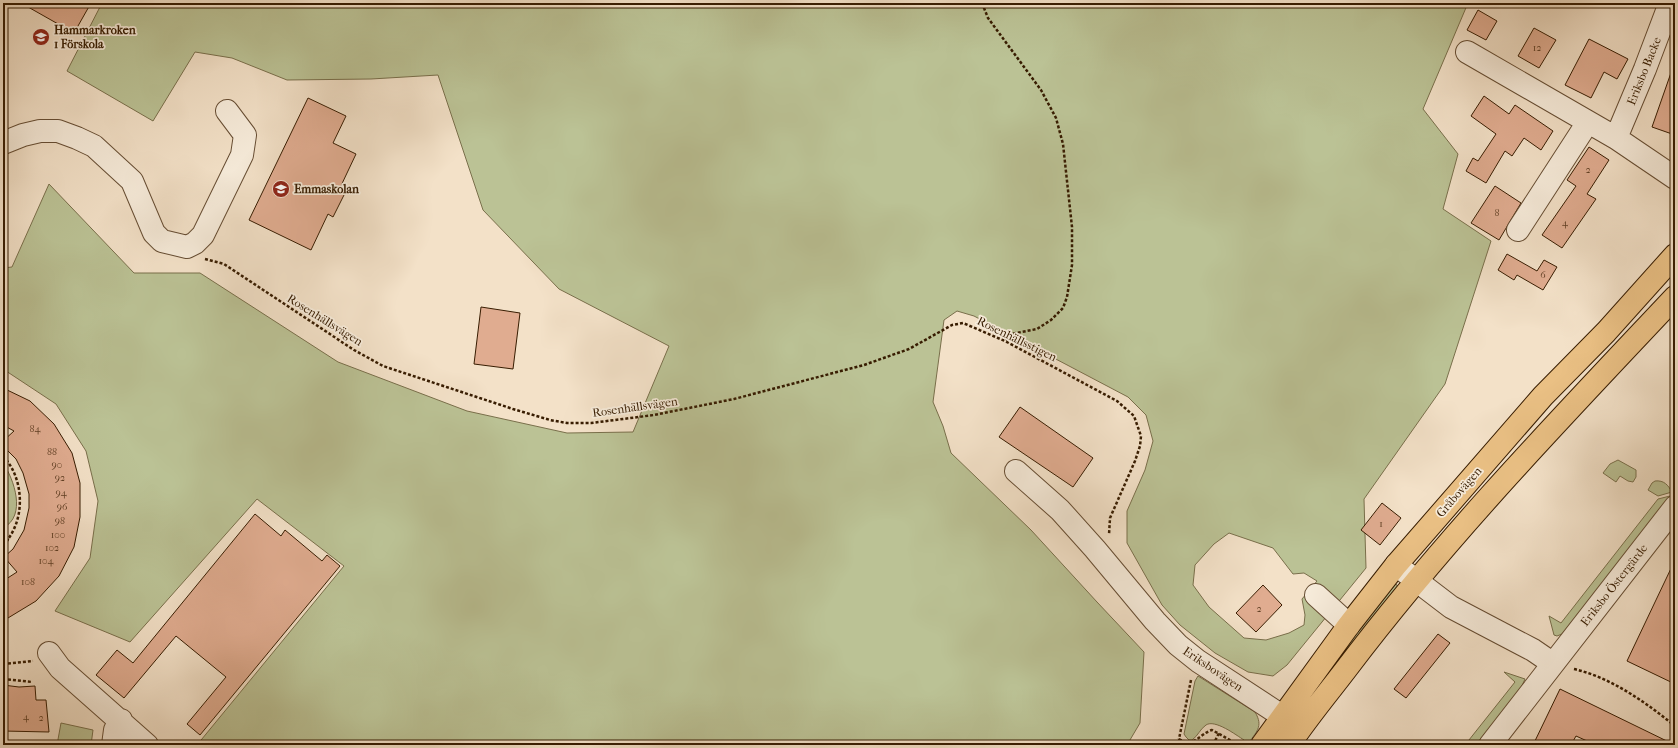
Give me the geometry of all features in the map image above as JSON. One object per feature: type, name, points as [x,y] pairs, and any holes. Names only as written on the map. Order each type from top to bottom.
[{"type":"main road","name":"Gråbovägen","points":[[1262,745],[1348,625],[1396,565],[1543,396],[1606,332],[1675,255]]},
{"type":"main road","points":[[1290,743],[1373,634],[1417,580],[1540,440],[1675,296]]},
{"type":"street","name":"Eriksbo Backe","points":[[1616,138],[1645,69],[1670,3]]},
{"type":"street","points":[[1467,52],[1616,138],[1675,178]]},
{"type":"street","points":[[3,143],[29,133],[40,131],[58,131],[94,146],[132,181],[154,233],[162,242],[187,247],[195,243],[203,235],[242,155],[246,135],[227,111]]},
{"type":"street","points":[[1518,230],[1588,122]]},
{"type":"street","name":"Eriksbovägen","points":[[1016,471],[1060,510],[1155,621],[1178,645],[1198,661],[1282,716]]},
{"type":"street","name":"Eriksbo Östergärde","points":[[1490,745],[1552,663],[1675,507]]},
{"type":"street","points":[[1396,565],[1451,607],[1533,650],[1552,663]]},
{"type":"street","points":[[1316,595],[1348,625]]},
{"type":"street","points":[[49,653],[60,668],[121,720],[147,745]]},
{"type":"street","points":[[1282,716],[1285,731],[1290,743]]},
{"type":"street","points":[[113,745],[115,730],[121,720]]},
{"type":"path","points":[[982,3],[988,18],[1041,90],[1056,118],[1063,144],[1072,227],[1072,265],[1064,308],[1051,320],[1037,329],[1011,334],[1005,341]]},
{"type":"path","name":"Rosenhällsvägen","points":[[198,259],[224,264],[348,346],[383,366],[513,409],[550,420],[567,423],[590,423],[654,415],[693,408]]},
{"type":"path","name":"Rosenhällsstigen","points":[[693,408],[734,399],[864,365],[909,349],[952,325],[963,323],[1005,341],[1117,401],[1134,416],[1141,436],[1140,446],[1110,518],[1110,544],[1102,558]]},
{"type":"path","points":[[3,456],[15,474],[20,506],[16,523],[8,540],[3,545]]},
{"type":"path","points":[[3,538],[8,540]]},
{"type":"path","points":[[3,664],[31,662],[49,653]]},
{"type":"path","points":[[1198,661],[1190,682],[1180,739],[1191,744],[1197,741],[1206,732],[1212,730],[1238,745]]},
{"type":"path","points":[[1552,663],[1587,672],[1616,684],[1675,726]]},
{"type":"path","points":[[3,679],[32,682]]},
{"type":"path","points":[[1213,745],[1219,733]]},
{"type":"green space","points":[[102,3],[1468,3],[1423,109],[1458,154],[1443,209],[1491,241],[1445,384],[1364,499],[1366,568],[1287,665],[1273,676],[1248,672],[1215,653],[1180,625],[1162,605],[1127,543],[1127,511],[1145,470],[1153,441],[1146,415],[1128,397],[974,316],[957,311],[944,320],[933,402],[943,426],[951,453],[1031,530],[1144,652],[1140,723],[1127,745],[197,745],[344,566],[257,499],[130,642],[55,611],[90,558],[98,501],[86,451],[56,404],[3,369],[3,268],[12,267],[49,184],[134,273],[200,273],[338,362],[467,411],[567,433],[633,432],[669,346],[559,289],[483,210],[438,75],[371,79],[287,80],[232,58],[195,52],[153,121],[67,71]],"holes":[[[1229,533],[1273,548],[1293,574],[1304,573],[1317,581],[1302,599],[1305,615],[1304,625],[1289,633],[1266,640],[1244,638],[1209,607],[1193,585],[1195,565],[1214,544]]]},
{"type":"green space","points":[[1618,460],[1636,470],[1636,477],[1633,482],[1620,476],[1616,482],[1603,473],[1610,464]]},
{"type":"green space","points":[[3,463],[14,487],[16,506],[15,515],[3,528]]},
{"type":"green space","points":[[1655,481],[1661,481],[1669,487],[1672,492],[1658,496],[1648,490]]},
{"type":"green space","points":[[1670,496],[1671,498],[1562,634],[1557,636],[1554,635],[1549,616],[1561,623],[1658,499]]},
{"type":"green space","points":[[1396,584],[1398,587],[1308,705],[1308,701],[1353,631]]},
{"type":"green space","points":[[1504,672],[1525,679],[1521,688],[1476,745],[1465,745],[1515,682]]},
{"type":"green space","points":[[1198,676],[1255,712],[1258,717],[1259,726],[1256,733],[1247,745],[1241,745],[1244,740],[1225,728],[1215,724],[1206,725],[1192,740],[1189,740],[1186,737],[1184,734],[1195,681]]},
{"type":"green space","points":[[61,723],[93,730],[91,745],[57,745]]},
{"type":"building","points":[[21,3],[91,3],[74,33]]},
{"type":"building","points":[[1478,10],[1497,21],[1486,40],[1467,30]]},
{"type":"building","points":[[1534,28],[1556,40],[1539,68],[1518,56]]},
{"type":"building","points":[[1589,39],[1628,59],[1617,79],[1604,72],[1591,98],[1565,85]]},
{"type":"building","points":[[1673,67],[1675,67],[1675,135],[1652,127]]},
{"type":"building","points":[[1484,96],[1509,114],[1515,105],[1553,131],[1541,150],[1524,138],[1512,156],[1505,151],[1486,183],[1466,171],[1473,158],[1478,161],[1496,134],[1471,116]]},
{"type":"building","points":[[308,98],[346,116],[333,143],[356,154],[339,190],[345,193],[333,217],[328,214],[311,250],[249,220]]},
{"type":"building","points":[[1589,147],[1609,160],[1587,194],[1596,199],[1562,248],[1542,235],[1576,186],[1567,180]]},
{"type":"building","points":[[1495,186],[1521,203],[1499,240],[1471,223]]},
{"type":"building","points":[[1507,254],[1537,271],[1544,260],[1557,267],[1543,290],[1517,275],[1514,280],[1498,270]]},
{"type":"building","points":[[481,307],[520,313],[513,369],[474,364]]},
{"type":"building","points":[[3,388],[30,401],[54,424],[72,453],[80,483],[80,517],[74,547],[59,576],[36,601],[3,621],[3,581],[17,572],[4,557],[13,549],[24,530],[29,508],[29,494],[23,473],[16,459],[3,446],[3,441],[14,431],[3,425]]},
{"type":"building","points":[[1020,407],[1093,458],[1073,487],[999,437]]},
{"type":"building","points":[[1382,503],[1401,518],[1380,545],[1361,530]]},
{"type":"building","points":[[255,514],[281,536],[285,530],[322,561],[327,555],[340,566],[200,735],[187,724],[226,677],[176,636],[124,698],[96,675],[117,650],[133,663]]},
{"type":"building","points":[[1675,560],[1675,684],[1627,661]]},
{"type":"building","points":[[1263,585],[1282,605],[1256,632],[1236,613]]},
{"type":"building","points":[[1438,634],[1450,643],[1406,698],[1394,689]]},
{"type":"building","points":[[3,685],[19,687],[35,686],[36,700],[46,700],[49,732],[3,731]]},
{"type":"building","points":[[1560,689],[1675,745],[1596,745],[1576,736],[1571,745],[1533,745]]},
{"type":"place","name":"Hammarkroken 1 Förskola","points":[[41,37]]},
{"type":"place","name":"Emmaskolan","points":[[281,189]]}]
